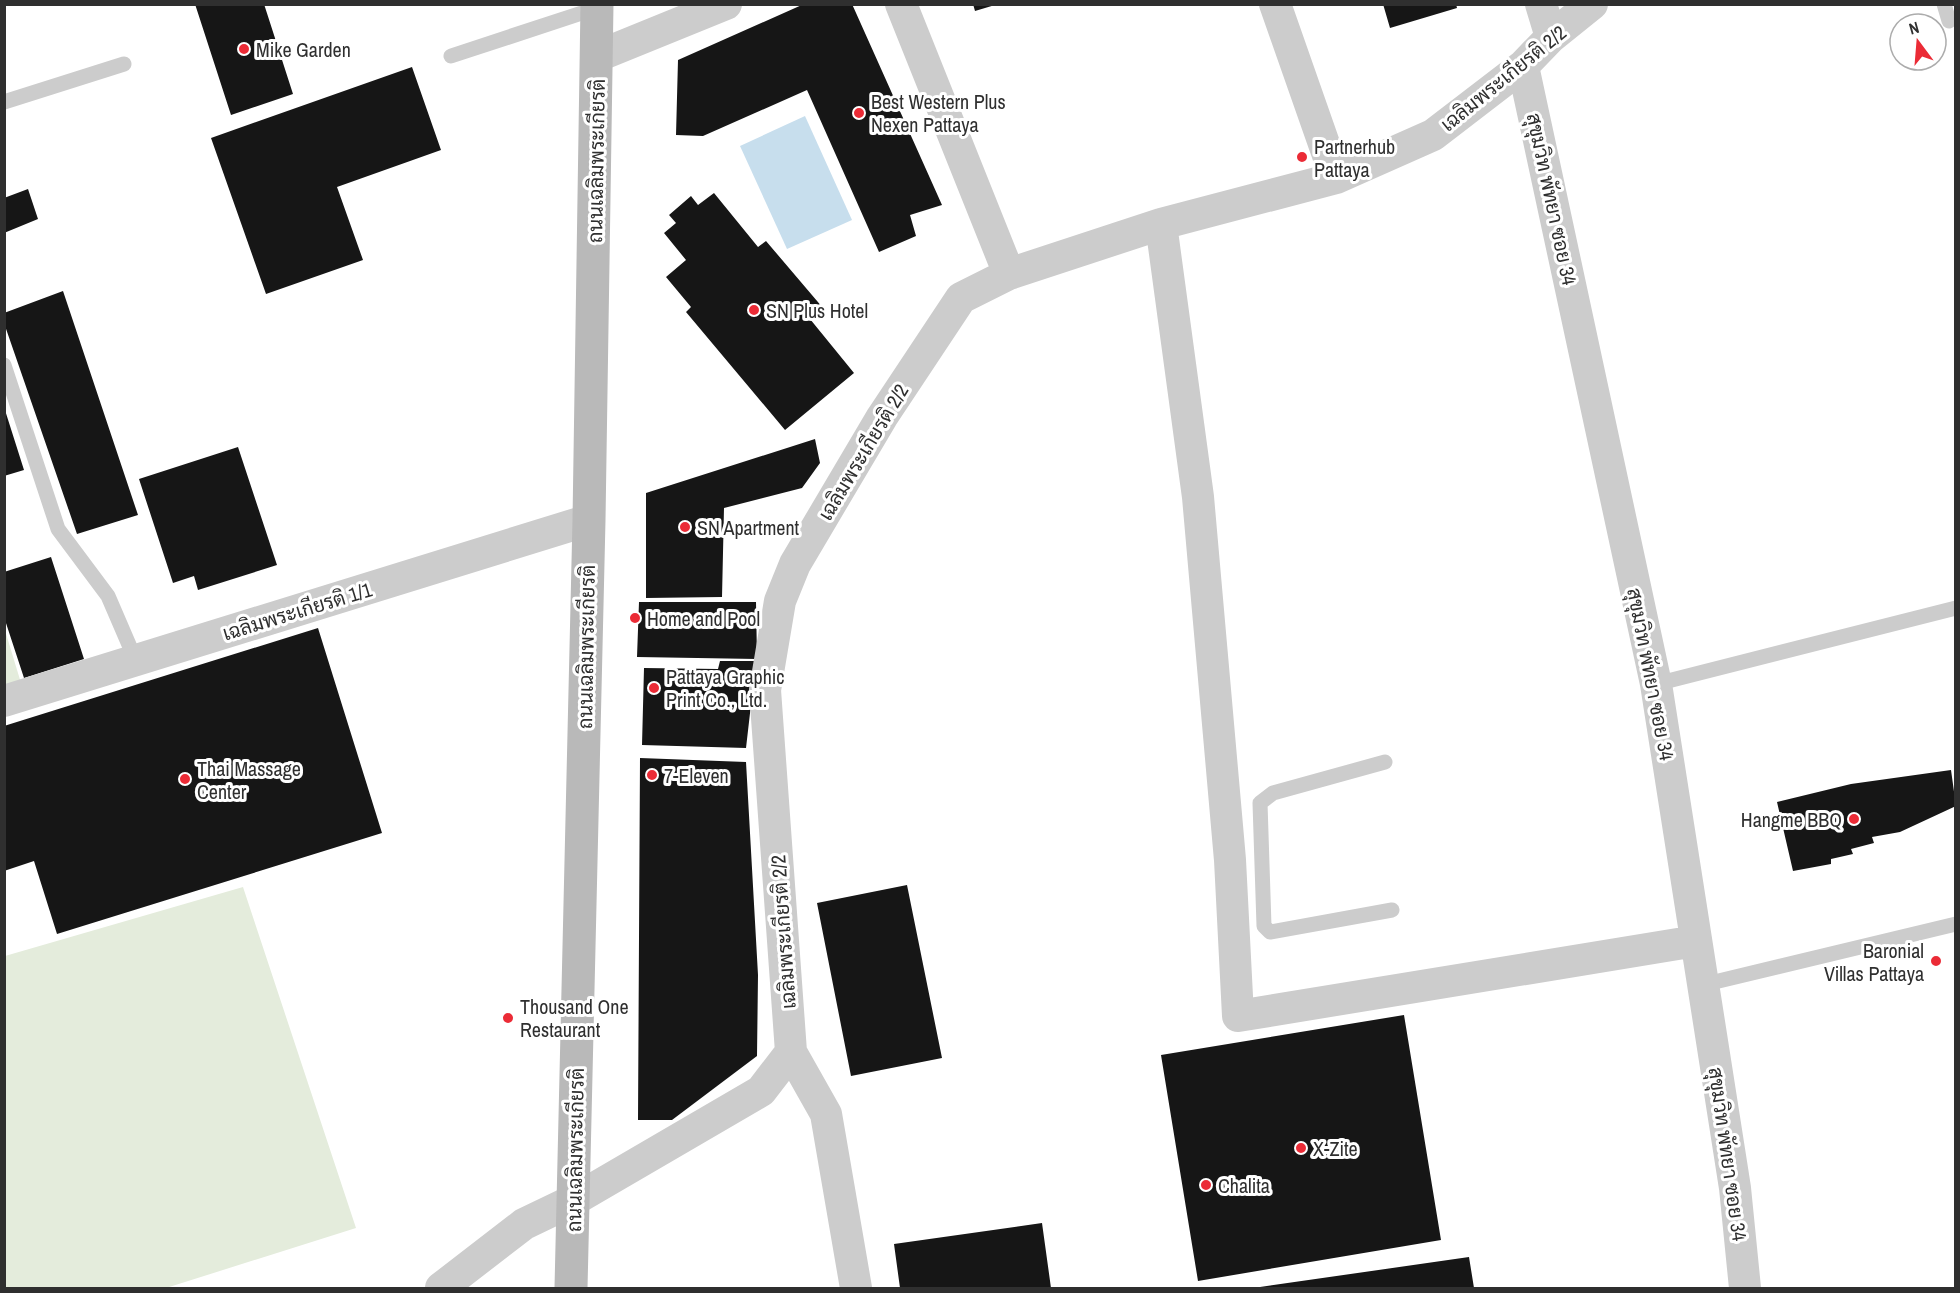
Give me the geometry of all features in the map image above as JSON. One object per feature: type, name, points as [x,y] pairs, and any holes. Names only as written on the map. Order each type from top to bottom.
[{"type":"main road","name":"ถนนเฉลิมพระเกียรติ","points":[[571,1288],[589,520],[597,6]]},
{"type":"street","points":[[598,56],[726,4]]},
{"type":"street","points":[[901,4],[1009,274]]},
{"type":"street","points":[[1275,4],[1336,178]]},
{"type":"street","points":[[1541,4],[1551,37]]},
{"type":"street","name":"เฉลิมพระเกียรติ 2/2","points":[[791,1052],[765,690],[780,601],[795,564],[876,427],[961,298],[1009,274],[1161,224],[1336,178],[1433,135],[1523,66],[1551,37],[1593,4]]},
{"type":"street","name":"สุขุมวิท พัทยา ซอย 34","points":[[1523,66],[1656,684],[1735,1188],[1745,1288]]},
{"type":"street","points":[[1161,224],[1245,856],[1238,1016],[1696,941]]},
{"type":"street","name":"เฉลิมพระเกียรติ 1/1","points":[[4,701],[589,520]]},
{"type":"street","points":[[441,1288],[524,1224],[574,1200],[761,1091],[791,1052],[826,1114],[856,1288]]},
{"type":"lane","points":[[1944,4],[1949,21]]},
{"type":"lane","points":[[451,56],[597,6]]},
{"type":"lane","points":[[4,102],[124,63]]},
{"type":"lane","points":[[4,365],[58,529],[108,596],[136,661]]},
{"type":"lane","points":[[1656,684],[1956,608]]},
{"type":"lane","points":[[1385,762],[1265,797],[1260,803],[1245,856],[1264,926],[1270,932],[1392,910]]},
{"type":"lane","points":[[1702,985],[1956,924]]},
{"type":"green space","points":[[4,627],[21,683],[4,687]]},
{"type":"green space","points":[[243,887],[356,1228],[166,1288],[5,1288],[5,956]]},
{"type":"water","points":[[805,116],[852,220],[787,249],[740,146]]},
{"type":"building","name":"Mike Garden","points":[[195,4],[264,4],[293,94],[231,115]]},
{"type":"building","name":"Best Western Plus Nexen Pattaya","points":[[804,4],[852,4],[942,205],[910,215],[916,236],[879,252],[807,90],[703,136],[676,135],[678,60]]},
{"type":"building","points":[[973,4],[995,4],[995,5],[975,11]]},
{"type":"building","points":[[1383,4],[1456,4],[1457,8],[1390,28]]},
{"type":"building","points":[[412,67],[441,150],[337,187],[363,260],[266,294],[211,138]]},
{"type":"building","points":[[28,189],[38,219],[4,233],[4,198]]},
{"type":"building","name":"SN Plus Hotel","points":[[714,193],[758,247],[766,241],[823,308],[810,319],[854,373],[785,430],[686,312],[691,307],[666,277],[686,260],[664,233],[676,223],[669,215],[691,196],[698,205]]},
{"type":"building","points":[[63,291],[138,515],[77,534],[4,323],[4,313]]},
{"type":"building","points":[[4,407],[24,470],[4,476]]},
{"type":"building","name":"SN Apartment","points":[[815,439],[820,463],[802,488],[724,508],[722,597],[646,598],[646,493]]},
{"type":"building","points":[[238,447],[277,565],[198,590],[194,576],[173,583],[139,479]]},
{"type":"building","points":[[51,557],[84,659],[24,678],[4,617],[4,572]]},
{"type":"building","points":[[639,602],[756,602],[757,659],[637,657]]},
{"type":"building","name":"Thai Massage Center","points":[[318,628],[382,833],[57,934],[34,861],[4,871],[4,726]]},
{"type":"building","points":[[720,661],[756,661],[746,748],[642,745],[644,668],[718,669]]},
{"type":"building","points":[[640,758],[746,762],[758,975],[757,1056],[672,1120],[638,1120]]},
{"type":"building","name":"Hangme BBQ","points":[[1951,770],[1956,806],[1900,832],[1872,837],[1874,843],[1851,849],[1853,854],[1831,859],[1831,864],[1793,871],[1777,802],[1851,784]]},
{"type":"building","points":[[907,885],[942,1058],[851,1076],[817,903]]},
{"type":"building","name":"X-Zite","points":[[1404,1015],[1441,1240],[1198,1281],[1161,1055]]},
{"type":"building","points":[[1042,1223],[1051,1288],[900,1288],[894,1244]]},
{"type":"building","points":[[1469,1257],[1474,1288],[1260,1288],[1260,1287]]},
{"type":"place","name":"Mike Garden","points":[[244,49]]},
{"type":"place","name":"Best Western Plus Nexen Pattaya","points":[[859,113]]},
{"type":"place","name":"Partnerhub Pattaya","points":[[1302,157]]},
{"type":"place","name":"SN Plus Hotel","points":[[754,310]]},
{"type":"place","name":"SN Apartment","points":[[685,527]]},
{"type":"place","name":"Home and Pool","points":[[635,618]]},
{"type":"place","name":"Pattaya Graphic Print Co., Ltd.","points":[[654,688]]},
{"type":"place","name":"7-Eleven","points":[[652,775]]},
{"type":"place","name":"Thai Massage Center","points":[[185,779]]},
{"type":"place","name":"Hangme BBQ","points":[[1854,819]]},
{"type":"place","name":"Baronial Villas Pattaya","points":[[1936,961]]},
{"type":"place","name":"Thousand One Restaurant","points":[[508,1018]]},
{"type":"place","name":"X-Zite","points":[[1301,1148]]},
{"type":"place","name":"Chalita","points":[[1206,1185]]}]
